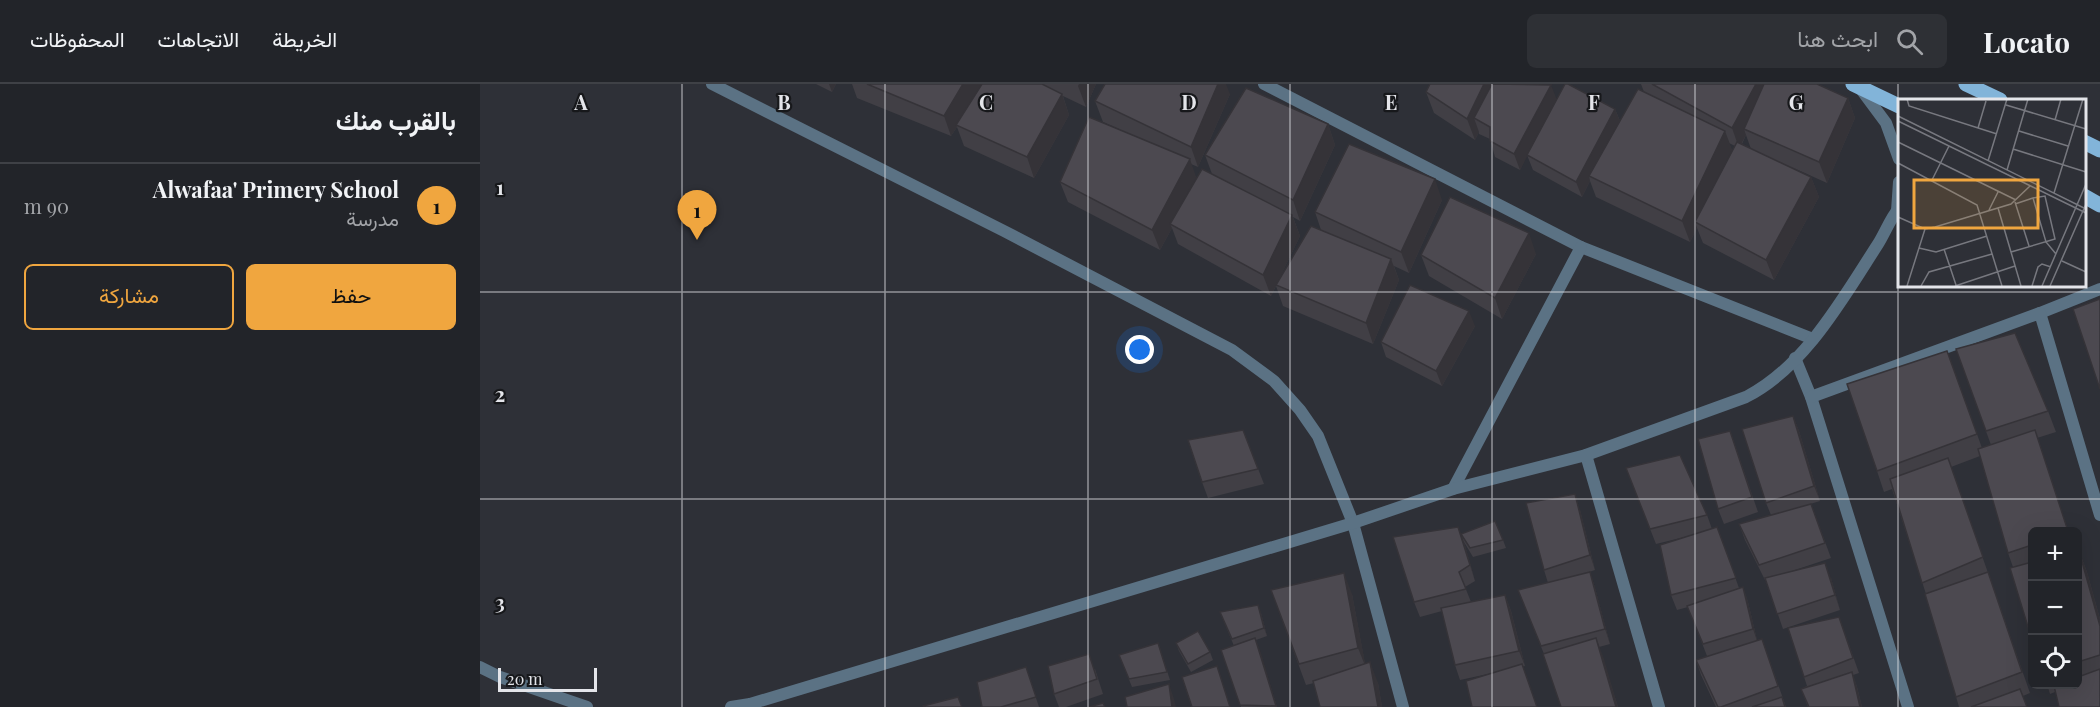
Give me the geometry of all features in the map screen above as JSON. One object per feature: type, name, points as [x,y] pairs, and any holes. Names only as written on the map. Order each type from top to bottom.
[{"type":"main road","points":[[1966,84],[1998,99]]},
{"type":"main road","points":[[1856,86],[1898,106]]},
{"type":"main road","points":[[2085,142],[2100,150]]},
{"type":"main road","points":[[2085,197],[2100,205]]},
{"type":"street","points":[[1264,84],[1581,247],[1813,339]]},
{"type":"street","points":[[715,85],[1004,231],[1232,350],[1274,381],[1300,410],[1318,436],[1353,523],[1403,707]]},
{"type":"street","points":[[1856,86],[1886,123],[1898,156]]},
{"type":"street","points":[[731,707],[750,704],[1353,523],[1453,489],[1586,455],[1746,397],[1777,377],[1813,339],[1847,292],[1898,209]]},
{"type":"street","points":[[1453,489],[1581,247]]},
{"type":"street","points":[[1811,397],[2100,289]]},
{"type":"street","points":[[2040,313],[2100,516]]},
{"type":"street","points":[[1795,358],[1811,397],[1908,707]]},
{"type":"street","points":[[1586,455],[1659,707]]},
{"type":"street","points":[[480,667],[519,684],[587,707]]},
{"type":"building","points":[[867,84],[963,84],[944,116]]},
{"type":"building","points":[[982,84],[1042,84],[1062,94],[1027,157],[956,125]]},
{"type":"building","points":[[1105,84],[1218,84],[1191,147],[1095,101]]},
{"type":"building","points":[[1430,84],[1484,84],[1467,119],[1426,92]]},
{"type":"building","points":[[1492,84],[1551,85],[1514,154],[1490,141],[1490,127],[1474,118]]},
{"type":"building","points":[[1565,84],[1615,109],[1576,182],[1527,155]]},
{"type":"building","points":[[1652,84],[1756,84],[1732,128]]},
{"type":"building","points":[[1764,84],[1817,84],[1848,98],[1819,162],[1744,129]]},
{"type":"building","points":[[1246,88],[1328,124],[1293,200],[1205,155]]},
{"type":"building","points":[[1638,89],[1725,131],[1682,221],[1589,176]]},
{"type":"building","points":[[1089,117],[1190,159],[1152,230],[1060,182]]},
{"type":"building","points":[[1737,142],[1811,177],[1766,260],[1695,222]]},
{"type":"building","points":[[1349,144],[1435,179],[1401,252],[1315,212]]},
{"type":"building","points":[[1202,169],[1292,215],[1263,275],[1170,224]]},
{"type":"building","points":[[1450,197],[1529,233],[1495,298],[1421,255]]},
{"type":"building","points":[[1311,226],[1391,259],[1366,323],[1276,285]]},
{"type":"building","points":[[1410,285],[1469,311],[1436,371],[1381,342]]},
{"type":"building","points":[[2100,299],[2100,389],[2073,309]]},
{"type":"building","points":[[2015,333],[2048,411],[1986,431],[1956,349]]},
{"type":"building","points":[[1947,351],[1977,434],[1877,471],[1847,384]]},
{"type":"building","points":[[1793,416],[1814,486],[1766,503],[1742,429]]},
{"type":"building","points":[[1243,430],[1258,469],[1202,482],[1188,440]]},
{"type":"building","points":[[2035,430],[2067,527],[2028,527],[2028,546],[2008,553],[1978,449]]},
{"type":"building","points":[[1730,431],[1752,497],[1718,509],[1698,439]]},
{"type":"building","points":[[1680,455],[1707,515],[1650,529],[1626,468]]},
{"type":"building","points":[[1948,458],[1983,557],[1922,583],[1890,479]]},
{"type":"building","points":[[1575,494],[1590,555],[1544,570],[1526,503]]},
{"type":"building","points":[[1811,504],[1825,543],[1759,565],[1739,524]]},
{"type":"building","points":[[1495,521],[1503,540],[1470,548],[1461,534]]},
{"type":"building","points":[[1458,527],[1470,565],[1459,572],[1466,589],[1414,602],[1393,537]]},
{"type":"building","points":[[1717,527],[1736,578],[1671,595],[1660,545]]},
{"type":"building","points":[[2082,562],[2100,626],[2100,655],[2082,661]]},
{"type":"building","points":[[1825,563],[1835,595],[1777,614],[1765,578]]},
{"type":"building","points":[[2028,563],[2028,627],[2010,568]]},
{"type":"building","points":[[1590,572],[1605,629],[1541,646],[1518,590]]},
{"type":"building","points":[[1988,572],[2022,672],[1956,697],[1925,594]]},
{"type":"building","points":[[1344,573],[1358,648],[1299,664],[1271,590]]},
{"type":"building","points":[[1743,587],[1753,629],[1703,644],[1687,606]]},
{"type":"building","points":[[1505,595],[1519,651],[1455,665],[1441,608]]},
{"type":"building","points":[[1258,605],[1264,628],[1232,639],[1220,612]]},
{"type":"building","points":[[1839,617],[1853,658],[1804,677],[1788,628]]},
{"type":"building","points":[[1198,631],[1210,652],[1188,664],[1176,643]]},
{"type":"building","points":[[1255,638],[1276,706],[1240,705],[1221,650]]},
{"type":"building","points":[[1596,638],[1616,707],[1561,707],[1543,654]]},
{"type":"building","points":[[1762,639],[1778,686],[1718,707],[1696,660]]},
{"type":"building","points":[[1158,643],[1167,672],[1129,679],[1119,655]]},
{"type":"building","points":[[1089,654],[1097,679],[1054,694],[1048,666]]},
{"type":"building","points":[[1370,662],[1378,707],[1320,707],[1313,681]]},
{"type":"building","points":[[1522,664],[1537,707],[1472,707],[1466,681]]},
{"type":"building","points":[[1217,666],[1230,707],[1192,707],[1182,677]]},
{"type":"building","points":[[1026,667],[1036,697],[1001,707],[982,707],[977,682]]},
{"type":"building","points":[[2100,669],[2100,707],[2059,707],[2055,689],[2082,689],[2082,676]]},
{"type":"building","points":[[1852,672],[1860,707],[1809,707],[1801,689]]},
{"type":"building","points":[[1169,684],[1172,707],[1127,707],[1125,697]]},
{"type":"building","points":[[2020,689],[2027,707],[1971,707]]},
{"type":"building","points":[[958,697],[962,707],[923,706]]},
{"type":"building","points":[[1782,697],[1785,707],[1752,707]]},
{"type":"building","points":[[1103,703],[1105,707],[1089,707]]},
{"type":"place","name":"Alwafaa' Primery School","points":[[697,240]]}]
